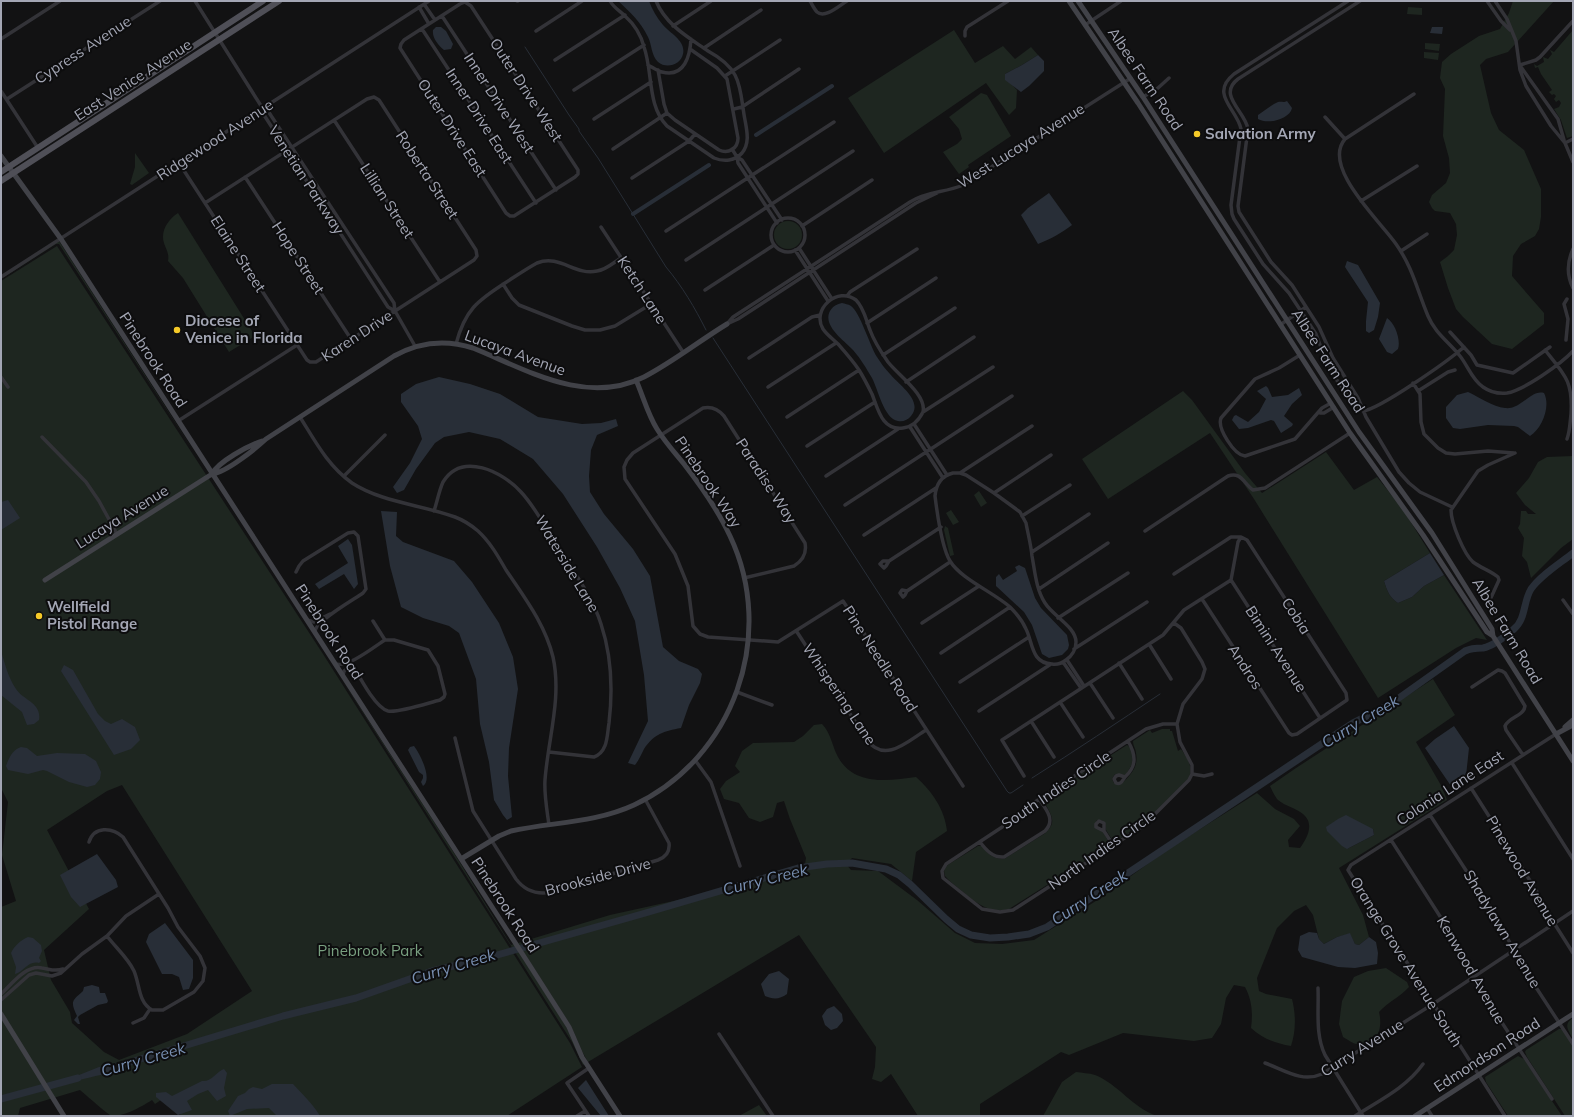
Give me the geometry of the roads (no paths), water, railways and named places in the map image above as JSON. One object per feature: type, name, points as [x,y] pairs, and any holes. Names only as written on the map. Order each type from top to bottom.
[{"type":"main road","name":"East Venice Avenue","points":[[1,172],[263,1]]},
{"type":"main road","name":"East Venice Avenue","points":[[1,181],[278,1]]},
{"type":"street","points":[[1,39],[60,1]]},
{"type":"street","name":"Cypress Avenue","points":[[7,99],[160,1]]},
{"type":"street","points":[[195,1],[263,109]]},
{"type":"street","name":"Ridgewood Avenue","points":[[1,277],[429,1]]},
{"type":"street","points":[[536,31],[582,1]]},
{"type":"street","points":[[610,1],[614,7],[625,15],[637,30],[644,45],[655,103],[660,118],[667,126],[718,159],[727,160],[737,157],[744,150],[748,140],[737,82],[732,71],[725,62],[673,26],[663,14],[656,1]]},
{"type":"street","points":[[673,26],[711,1]]},
{"type":"street","points":[[810,1],[817,12],[823,14],[828,13],[847,1]]},
{"type":"street","points":[[965,36],[964,32],[967,27],[1008,1]]},
{"type":"street","name":"Albee Farm Road","points":[[1068,1],[1124,82],[1350,433],[1423,535],[1487,632],[1493,636],[1504,652],[1573,760]]},
{"type":"street","name":"Albee Farm Road","points":[[1078,1],[1131,78],[1359,432],[1424,522],[1492,628],[1493,636]]},
{"type":"street","points":[[1085,25],[1121,1]]},
{"type":"street","points":[[1350,7],[1347,1],[1234,74],[1225,85],[1224,94],[1226,102],[1241,130],[1231,205],[1234,219],[1263,264],[1286,289],[1316,334],[1326,361],[1334,376],[1354,405],[1363,411]]},
{"type":"street","points":[[1360,1],[1238,79],[1232,85],[1231,96],[1246,121],[1248,129],[1238,210],[1273,266],[1292,285],[1322,332],[1333,358],[1358,398],[1363,411],[1403,478],[1420,492],[1452,507]]},
{"type":"street","points":[[1487,1],[1501,21],[1510,30]]},
{"type":"street","points":[[1495,1],[1507,19],[1510,30],[1516,41],[1522,75],[1531,94],[1553,129],[1565,143]]},
{"type":"street","name":"Outer Drive West","points":[[429,24],[460,4],[467,2],[484,25],[577,169],[578,172],[576,176],[536,203]]},
{"type":"street","points":[[424,4],[435,20]]},
{"type":"street","points":[[419,7],[429,24]]},
{"type":"street","points":[[704,48],[761,10]]},
{"type":"street","points":[[555,60],[625,15]]},
{"type":"street","name":"Inner Drive West","points":[[442,16],[556,190]]},
{"type":"street","points":[[1520,65],[1536,60],[1540,57],[1573,21]]},
{"type":"street","name":"Outer Drive East","points":[[429,24],[402,41],[400,49],[506,213],[510,216],[516,215],[536,203]]},
{"type":"street","name":"Inner Drive East","points":[[422,28],[536,203]]},
{"type":"street","points":[[1296,34],[1299,40]]},
{"type":"street","points":[[648,65],[667,73],[680,69],[687,61],[691,39]]},
{"type":"street","points":[[725,76],[780,40]]},
{"type":"street","points":[[574,90],[644,45]]},
{"type":"street","points":[[658,70],[664,104],[667,112],[675,120],[720,151],[732,150],[737,145],[738,140],[734,109],[729,86],[725,76],[717,68],[690,49]]},
{"type":"street","points":[[1520,65],[1558,119],[1565,143],[1573,162]]},
{"type":"street","points":[[734,109],[742,107],[800,69]]},
{"type":"street","name":"West Lucaya Avenue","points":[[810,269],[910,202],[928,193],[956,188],[972,180],[1131,78]]},
{"type":"street","points":[[1143,97],[1158,88],[1169,78]]},
{"type":"street","points":[[594,119],[651,82]]},
{"type":"street","points":[[1,91],[38,148]]},
{"type":"street","points":[[1414,94],[1345,139],[1340,148],[1342,166],[1349,184],[1360,201],[1391,236],[1401,251],[1412,271],[1432,324],[1440,336],[1457,353],[1478,383],[1486,389],[1496,393],[1508,392],[1517,389],[1557,365],[1573,351]]},
{"type":"street","name":"Roberta Street","points":[[334,120],[367,99],[374,97],[379,100],[476,250],[477,255]]},
{"type":"street","name":"Venetian Parkway","points":[[263,109],[268,111],[394,303],[395,311],[415,346]]},
{"type":"street","name":"Venetian Parkway","points":[[263,109],[264,115],[388,307],[395,311]]},
{"type":"street","points":[[613,149],[667,112]]},
{"type":"street","points":[[1325,117],[1345,139]]},
{"type":"street","points":[[205,203],[334,120]]},
{"type":"street","name":"Lillian Street","points":[[334,120],[440,282]]},
{"type":"street","points":[[666,231],[834,122]]},
{"type":"street","points":[[632,178],[690,141],[695,134]]},
{"type":"street","points":[[1565,143],[1573,139]]},
{"type":"street","points":[[732,150],[737,157],[742,160],[752,175],[777,223]]},
{"type":"street","name":"Pinebrook Road","points":[[1,151],[9,167]]},
{"type":"street","points":[[686,260],[853,151]]},
{"type":"street","name":"Pinebrook Road","points":[[1,156],[60,239],[315,632],[569,1027],[580,1052],[620,1116]]},
{"type":"street","points":[[737,157],[738,163],[748,178],[769,206],[782,220]]},
{"type":"street","name":"Elaine Street","points":[[179,163],[297,345]]},
{"type":"street","points":[[1360,201],[1417,166]]},
{"type":"street","points":[[1185,176],[1192,172]]},
{"type":"street","name":"Hope Street","points":[[245,177],[351,339]]},
{"type":"street","points":[[802,226],[872,180]]},
{"type":"street","points":[[727,324],[731,318],[755,303],[879,228],[912,206],[941,191]]},
{"type":"street","points":[[322,205],[327,201]]},
{"type":"street","points":[[910,202],[912,206]]},
{"type":"street","points":[[782,220],[793,220],[802,226],[805,235],[799,248],[784,252],[774,245],[771,236],[777,223],[782,220]]},
{"type":"street","points":[[876,224],[879,228]]},
{"type":"street","name":"Ketch Lane","points":[[601,227],[683,352]]},
{"type":"street","points":[[1401,251],[1428,234]]},
{"type":"street","points":[[705,290],[774,245]]},
{"type":"street","points":[[799,248],[810,269],[830,300]]},
{"type":"street","points":[[847,296],[850,292],[916,249]]},
{"type":"street","points":[[1573,249],[1568,268],[1569,277],[1573,288]]},
{"type":"street","points":[[795,250],[810,269]]},
{"type":"street","points":[[355,256],[361,252]]},
{"type":"street","name":"Karen Drive","points":[[178,421],[297,345],[307,360],[313,363],[474,260],[477,255]]},
{"type":"street","points":[[456,344],[463,323],[471,310],[481,299],[541,261],[557,261],[580,270],[592,272],[603,269],[621,258]]},
{"type":"street","points":[[867,323],[936,278]]},
{"type":"street","points":[[503,284],[512,298],[520,305],[585,330],[600,330],[615,326],[651,304]]},
{"type":"street","points":[[727,324],[734,322],[758,307],[783,287]]},
{"type":"street","points":[[898,429],[888,426],[883,421],[859,370],[824,330],[820,322],[820,315],[822,309],[830,300],[847,296],[853,298],[860,305],[883,355],[894,370],[920,397],[923,405],[923,412]]},
{"type":"street","points":[[1566,340],[1568,321],[1564,304],[1567,299]]},
{"type":"street","points":[[755,303],[758,307]]},
{"type":"street","points":[[1280,325],[1306,307]]},
{"type":"street","points":[[883,355],[955,308]]},
{"type":"street","points":[[749,358],[812,317],[820,315]]},
{"type":"street","name":"Lucaya Avenue","points":[[45,580],[212,474],[217,467],[248,447],[266,439],[394,356],[415,346],[431,343],[456,344],[473,348],[551,380],[574,387],[608,388],[636,380],[654,371],[727,324]]},
{"type":"street","points":[[1450,332],[1471,355],[1477,365],[1513,373],[1550,346]]},
{"type":"street","points":[[906,382],[974,337]]},
{"type":"street","points":[[768,387],[836,343]]},
{"type":"street","points":[[1363,411],[1377,406],[1464,348]]},
{"type":"street","points":[[1545,350],[1567,379],[1571,393],[1569,430],[1567,439]]},
{"type":"street","points":[[1300,355],[1279,368],[1255,379],[1221,418],[1221,428],[1236,452],[1245,456],[1295,439],[1320,413],[1322,408],[1332,405]]},
{"type":"street","points":[[826,476],[898,429],[914,424],[923,412],[993,367]]},
{"type":"street","points":[[787,417],[859,370]]},
{"type":"street","points":[[1418,391],[1448,372],[1455,370]]},
{"type":"street","points":[[1,377],[8,387]]},
{"type":"street","name":"Pinebrook Way","points":[[461,859],[511,831],[602,816],[624,809],[645,799],[670,783],[695,760],[710,743],[722,724],[737,692],[745,666],[749,641],[749,609],[744,578],[737,552],[724,524],[694,478],[661,435],[652,420],[636,380]]},
{"type":"street","points":[[1413,383],[1420,396],[1422,428],[1427,439],[1438,448],[1446,453],[1455,454],[1488,450],[1515,453],[1478,471],[1452,507],[1452,520],[1467,554],[1476,564],[1498,577],[1499,580],[1488,602]]},
{"type":"street","points":[[845,505],[1012,396]]},
{"type":"street","points":[[807,446],[875,402]]},
{"type":"street","name":"Paradise Way","points":[[661,435],[703,408],[713,408],[719,411],[724,416],[802,537],[805,543],[805,551],[797,564],[744,578]]},
{"type":"street","points":[[300,417],[324,455],[344,476],[356,485],[370,492],[462,520],[482,534],[543,628],[553,656],[556,679],[556,700],[545,786],[549,825]]},
{"type":"street","points":[[1340,417],[1349,426],[1383,474],[1385,475],[1388,473]]},
{"type":"street","points":[[914,424],[947,475]]},
{"type":"street","points":[[910,426],[943,478]]},
{"type":"street","points":[[864,535],[936,488],[947,475],[960,473],[1032,426]]},
{"type":"street","points":[[1145,531],[1228,476],[1234,474],[1240,476],[1253,490],[1265,488],[1350,433]]},
{"type":"street","points":[[344,476],[385,435]]},
{"type":"street","name":"Pine Needle Road","points":[[661,435],[630,456],[624,467],[624,479],[651,517],[679,562],[688,586],[693,624],[696,631],[705,637],[778,642],[797,632],[843,601],[962,786]]},
{"type":"street","points":[[42,437],[86,482],[99,501],[117,534]]},
{"type":"street","points":[[994,492],[1051,455]]},
{"type":"street","name":"Waterside Lane","points":[[434,511],[441,487],[454,471],[465,466],[477,466],[488,469],[500,475],[514,486],[528,502],[581,583],[594,606],[606,638],[611,672],[611,702],[605,747],[601,754],[591,757],[549,752]]},
{"type":"street","points":[[960,473],[994,492],[1022,516],[1026,524],[1039,589],[1046,604],[1074,633],[1076,642],[1074,649]]},
{"type":"street","points":[[1022,516],[1070,484]]},
{"type":"street","points":[[936,488],[936,500],[945,551],[950,562],[960,572],[1010,608],[1022,622],[1029,637],[1032,650],[1037,657],[1042,662],[1051,664]]},
{"type":"street","points":[[1032,552],[1089,514]]},
{"type":"street","points":[[889,561],[941,527]]},
{"type":"street","points":[[296,572],[303,562],[348,533],[354,532],[357,534],[366,589],[363,593],[331,614],[316,626],[315,632]]},
{"type":"street","points":[[1024,776],[1002,740],[1149,644],[1166,632],[1184,610],[1231,580],[1238,542],[1241,537],[1234,536],[1228,539],[1174,574]]},
{"type":"street","name":"Cobia","points":[[1241,537],[1248,541],[1346,693],[1347,698],[1345,702],[1320,718]]},
{"type":"street","points":[[1039,589],[1108,543]]},
{"type":"street","points":[[907,591],[950,562]]},
{"type":"street","points":[[1058,618],[1128,573]]},
{"type":"street","name":"Bimini Avenue","points":[[1231,580],[1320,718]]},
{"type":"street","points":[[922,623],[979,586]]},
{"type":"street","name":"Andros","points":[[1202,599],[1290,734],[1296,734],[1320,718]]},
{"type":"street","points":[[1563,600],[1573,614]]},
{"type":"street","points":[[979,711],[1051,664],[1065,661],[1074,649],[1147,602]]},
{"type":"street","points":[[941,652],[1010,608]]},
{"type":"street","points":[[307,620],[314,622],[331,614]]},
{"type":"street","points":[[373,621],[385,640]]},
{"type":"street","points":[[1174,622],[1179,626],[1205,669],[1204,677],[1183,704],[1177,724],[1180,742],[1191,762],[1192,774],[1204,776],[1212,774]]},
{"type":"street","name":"Whispering Lane","points":[[797,632],[867,740],[874,747],[881,750],[893,750],[926,730]]},
{"type":"street","points":[[960,682],[1029,637]]},
{"type":"street","points":[[334,663],[340,666],[351,662],[385,640],[394,640],[428,650],[438,666],[445,694],[444,698],[397,711],[386,710],[378,705],[351,662]]},
{"type":"street","points":[[1149,644],[1172,679]]},
{"type":"street","points":[[1065,661],[1082,687]]},
{"type":"street","points":[[344,677],[344,671],[351,662]]},
{"type":"street","points":[[1119,663],[1142,699]]},
{"type":"street","points":[[1472,686],[1498,670],[1502,670],[1506,673],[1526,706],[1524,711],[1507,722],[1505,726],[1506,730],[1523,755]]},
{"type":"street","points":[[1090,683],[1113,718]]},
{"type":"street","points":[[737,692],[772,705]]},
{"type":"street","points":[[1060,702],[1083,737]]},
{"type":"street","name":"Colonia Lane East","points":[[1564,729],[1573,720]]},
{"type":"street","points":[[1031,721],[1054,757]]},
{"type":"street","name":"South Indies Circle","points":[[942,871],[946,864],[1019,816],[1039,799],[1146,729],[1163,724],[1177,724]]},
{"type":"street","name":"Colonia Lane East","points":[[1349,867],[1556,734],[1573,725]]},
{"type":"street","points":[[455,738],[473,811],[491,841]]},
{"type":"street","points":[[1125,777],[1132,769],[1135,762],[1134,751],[1128,741]]},
{"type":"street","points":[[695,760],[711,782],[740,866]]},
{"type":"street","points":[[1512,763],[1573,859]]},
{"type":"street","name":"North Indies Circle","points":[[942,871],[942,876],[945,880],[977,906],[991,912],[1004,912],[1020,906],[1149,821],[1189,780],[1192,774]]},
{"type":"street","name":"Pinewood Avenue","points":[[1472,788],[1536,890],[1573,953]]},
{"type":"street","name":"Brookside Drive","points":[[491,841],[522,886],[534,892],[552,892],[664,857],[668,850],[669,843],[645,799]]},
{"type":"street","points":[[980,842],[994,856],[1004,857],[1046,830],[1050,824],[1050,816],[1039,799]]},
{"type":"street","name":"Shadylawn Avenue","points":[[1430,815],[1495,915],[1512,950],[1573,1044]]},
{"type":"street","points":[[89,842],[93,834],[102,830],[110,830],[120,834],[178,927],[202,960],[205,971],[203,981],[191,995],[163,1010],[156,1011],[150,1009],[142,1000],[137,979],[130,964],[107,936]]},
{"type":"street","points":[[1104,831],[1113,845]]},
{"type":"street","name":"Kenwood Avenue","points":[[1391,840],[1452,935],[1472,977],[1552,1099]]},
{"type":"street","name":"Orange Grove Avenue South","points":[[1349,867],[1349,871],[1505,1116]]},
{"type":"street","points":[[1,1000],[24,979],[33,973],[49,976],[57,975],[91,946],[107,936],[126,916],[158,894]]},
{"type":"street","name":"Curry Avenue","points":[[1265,1063],[1304,1078],[1319,1076],[1433,1004],[1512,950],[1573,911]]},
{"type":"street","points":[[1,994],[20,976],[32,968],[40,967],[51,971],[60,970],[67,967]]},
{"type":"street","points":[[32,968],[33,973]]},
{"type":"street","points":[[49,976],[51,971]]},
{"type":"street","points":[[203,981],[208,983]]},
{"type":"street","points":[[1318,988],[1320,1041],[1332,1068],[1362,1114]]},
{"type":"street","points":[[133,1023],[144,1018],[150,1009]]},
{"type":"street","points":[[1,1014],[64,1116]]},
{"type":"street","name":"Edmondson Road","points":[[1415,1116],[1573,1014]]},
{"type":"street","points":[[719,1034],[773,1116]]},
{"type":"street","points":[[1355,1116],[1362,1114],[1406,1083],[1414,1076],[1423,1064]]},
{"type":"street","points":[[589,1116],[567,1083],[590,1068]]},
{"type":"street","points":[[1427,1108],[1432,1116]]},
{"type":"street","points":[[577,1116],[585,1111]]},
{"type":"waterway","points":[[525,47],[598,158],[666,267],[688,297],[706,330]]},
{"type":"waterway","points":[[756,135],[832,86]]},
{"type":"waterway","points":[[633,214],[709,165]]},
{"type":"waterway","points":[[713,338],[1007,791],[1011,793],[1023,785]]},
{"type":"waterway","name":"Curry Creek","points":[[124,1064],[283,1016],[356,998],[432,971],[483,959],[798,868],[827,864],[852,863],[886,869],[899,875],[946,919],[958,929],[971,935],[990,938],[1029,934],[1047,927],[1353,723],[1389,705],[1465,651],[1487,647],[1504,637],[1514,629],[1521,620],[1528,594],[1535,584],[1545,574],[1573,553]]},
{"type":"waterway","points":[[1032,778],[1160,694]]},
{"type":"waterway","name":"Curry Creek","points":[[1,1099],[78,1078]]},
{"type":"place","name":"Salvation Army","points":[[1197,134]]},
{"type":"place","name":"Diocese of Venice in Florida","points":[[177,330]]},
{"type":"place","name":"Wellfield Pistol Range","points":[[39,616]]},
{"type":"park label","name":"Pinebrook Park","points":[[370,951]]}]
